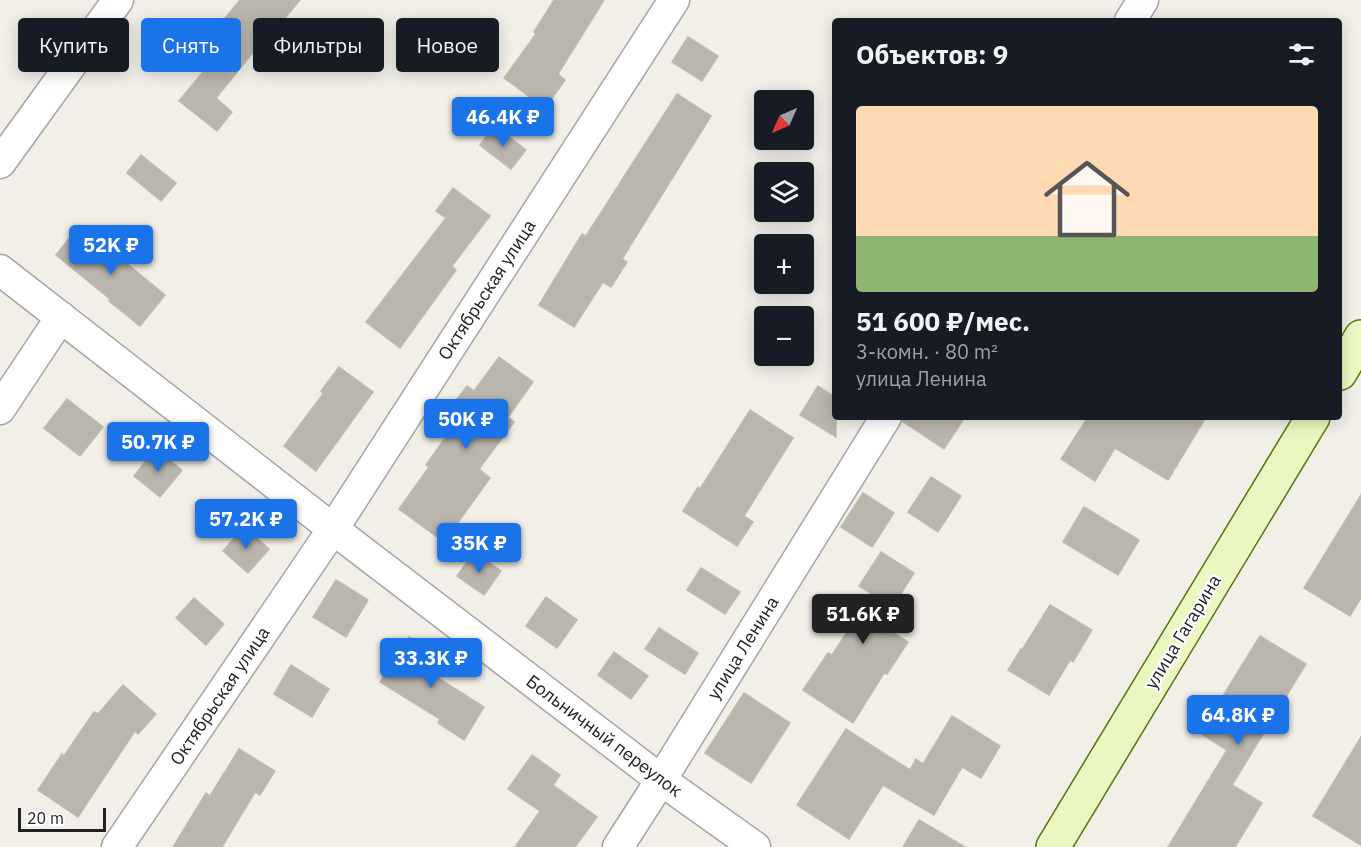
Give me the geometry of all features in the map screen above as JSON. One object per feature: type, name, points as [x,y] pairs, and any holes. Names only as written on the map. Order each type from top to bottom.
[{"type":"main road","points":[[1342,370],[1361,337]]},
{"type":"main road","name":"улица Гагарина","points":[[1053,847],[1311,420]]},
{"type":"street","points":[[0,163],[118,0]]},
{"type":"street","name":"Октябрьская улица","points":[[117,847],[333,530],[674,0]]},
{"type":"street","points":[[1132,18],[1143,0]]},
{"type":"street","name":"Больничный переулок","points":[[0,270],[333,530],[661,780],[755,847]]},
{"type":"street","points":[[0,409],[61,317]]},
{"type":"street","name":"улица Ленина","points":[[618,847],[883,420]]},
{"type":"building","points":[[240,0],[300,0],[285,18],[253,18],[253,53],[241,67],[241,18],[225,18]]},
{"type":"building","points":[[554,0],[604,0],[558,74],[565,80],[545,108],[504,78],[536,34],[534,32]]},
{"type":"building","points":[[688,37],[718,56],[702,81],[672,62]]},
{"type":"building","points":[[203,72],[237,72],[216,98],[232,112],[217,131],[179,101]]},
{"type":"building","points":[[677,94],[711,116],[622,259],[627,262],[611,287],[603,282],[574,327],[539,305],[582,234],[586,236]]},
{"type":"building","points":[[494,126],[526,150],[511,169],[480,145]]},
{"type":"building","points":[[141,155],[176,183],[161,201],[127,173]]},
{"type":"building","points":[[453,188],[490,216],[452,266],[456,270],[400,348],[366,322],[446,218],[436,211]]},
{"type":"building","points":[[80,225],[165,295],[140,326],[56,255]]},
{"type":"building","points":[[499,357],[533,382],[508,417],[514,422],[479,469],[490,478],[444,542],[399,509],[429,467],[426,465],[455,424],[444,416],[467,386],[474,391]]},
{"type":"building","points":[[339,367],[373,392],[316,471],[284,446],[323,394],[321,391]]},
{"type":"building","points":[[818,386],[832,395],[832,420],[836,420],[836,437],[800,415]]},
{"type":"building","points":[[67,399],[103,427],[80,456],[44,428]]},
{"type":"building","points":[[750,410],[793,438],[744,516],[753,522],[737,546],[683,511],[698,487],[700,489]]},
{"type":"building","points":[[902,420],[963,420],[944,449]]},
{"type":"building","points":[[1086,420],[1204,420],[1168,480],[1115,448],[1095,481],[1061,459]]},
{"type":"building","points":[[155,449],[182,470],[160,497],[134,476]]},
{"type":"building","points":[[931,477],[961,496],[938,532],[908,512]]},
{"type":"building","points":[[863,493],[894,513],[872,547],[841,527]]},
{"type":"building","points":[[1361,495],[1361,598],[1350,616],[1304,588]]},
{"type":"building","points":[[1084,507],[1139,540],[1118,575],[1063,542]]},
{"type":"building","points":[[244,527],[269,549],[248,573],[223,551]]},
{"type":"building","points":[[474,552],[501,571],[484,595],[457,576]]},
{"type":"building","points":[[881,552],[914,573],[881,625],[908,642],[887,674],[884,673],[853,723],[803,690],[828,653],[832,655],[872,594],[859,586]]},
{"type":"building","points":[[701,568],[740,592],[725,614],[687,590]]},
{"type":"building","points":[[336,580],[368,600],[346,637],[313,617]]},
{"type":"building","points":[[546,597],[577,620],[557,648],[526,626]]},
{"type":"building","points":[[194,598],[224,624],[206,645],[176,618]]},
{"type":"building","points":[[1050,605],[1092,630],[1073,662],[1070,660],[1049,695],[1008,670]]},
{"type":"building","points":[[659,628],[698,653],[685,674],[645,649]]},
{"type":"building","points":[[1260,636],[1306,664],[1232,785],[1262,803],[1235,847],[1168,847],[1227,750],[1200,733]]},
{"type":"building","points":[[409,637],[438,654],[427,671],[484,707],[464,740],[438,723],[440,719],[380,682]]},
{"type":"building","points":[[614,652],[648,676],[631,699],[598,675]]},
{"type":"building","points":[[291,665],[329,689],[312,717],[274,694]]},
{"type":"building","points":[[123,685],[156,714],[138,734],[135,731],[78,817],[38,790],[94,712],[98,714]]},
{"type":"building","points":[[744,693],[790,723],[751,783],[705,753]]},
{"type":"building","points":[[952,716],[1000,746],[981,778],[962,767],[934,815],[883,785],[849,839],[797,805],[846,729],[910,770],[916,759],[923,764]]},
{"type":"building","points":[[1361,737],[1361,845],[1313,816]]},
{"type":"building","points":[[239,749],[275,771],[260,795],[255,792],[222,847],[173,847],[206,793],[210,796]]},
{"type":"building","points":[[532,755],[560,775],[553,785],[597,817],[575,847],[515,847],[540,811],[508,789]]},
{"type":"building","points":[[919,820],[965,847],[903,847]]}]
